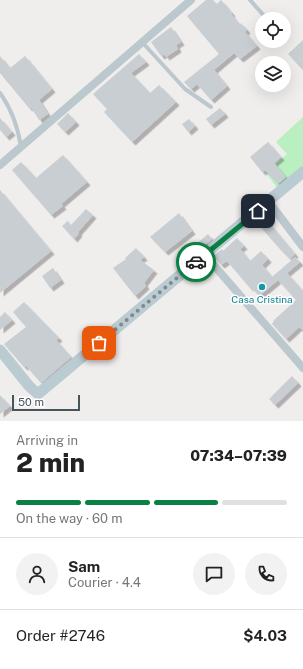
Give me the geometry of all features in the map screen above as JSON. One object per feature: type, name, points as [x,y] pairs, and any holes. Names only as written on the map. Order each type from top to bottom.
[{"type":"street","points":[[0,166],[191,0]]},
{"type":"street","points":[[0,350],[29,386],[38,394],[303,172]]},
{"type":"street","points":[[269,202],[303,247]]},
{"type":"street","points":[[205,255],[303,368]]},
{"type":"lane","points":[[250,0],[260,12]]},
{"type":"lane","points":[[142,42],[185,89],[211,107]]},
{"type":"lane","points":[[0,93],[7,103],[16,123],[21,148]]},
{"type":"green space","points":[[303,117],[303,169],[278,189],[266,173],[287,154],[276,142]]},
{"type":"building","points":[[206,0],[213,0],[217,4],[221,0],[240,25],[241,23],[247,30],[245,32],[255,44],[255,48],[240,59],[234,53],[214,70],[227,86],[211,100],[197,84],[191,89],[184,82],[219,54],[187,16]]},
{"type":"building","points":[[171,27],[181,42],[176,45],[178,49],[166,57],[164,54],[161,56],[151,42]]},
{"type":"building","points":[[303,40],[303,70],[291,56],[288,54]]},
{"type":"building","points":[[139,54],[146,62],[131,73],[150,93],[159,85],[176,102],[132,142],[104,112],[107,109],[93,94]]},
{"type":"building","points":[[0,56],[10,68],[25,56],[52,89],[39,100],[48,114],[39,120],[31,107],[29,108],[0,73]]},
{"type":"building","points":[[220,108],[225,114],[211,125],[206,119]]},
{"type":"building","points":[[68,113],[76,122],[65,132],[57,124]]},
{"type":"building","points":[[0,118],[12,132],[6,137],[0,130]]},
{"type":"building","points":[[189,119],[195,126],[188,132],[182,124]]},
{"type":"building","points":[[268,142],[281,157],[274,163],[286,177],[278,184],[265,170],[262,172],[250,157]]},
{"type":"building","points":[[63,155],[87,182],[61,204],[63,206],[51,215],[12,170],[21,162],[36,178]]},
{"type":"building","points":[[0,190],[51,251],[0,293]]},
{"type":"building","points":[[86,209],[93,215],[78,232],[79,233],[74,239],[62,226],[68,221],[71,225]]},
{"type":"building","points":[[179,213],[192,231],[165,252],[150,237]]},
{"type":"building","points":[[265,218],[295,254],[290,259],[258,224]]},
{"type":"building","points":[[208,234],[212,239],[192,255],[188,251]]},
{"type":"building","points":[[237,238],[244,246],[240,249],[250,261],[261,251],[268,259],[262,265],[272,277],[295,257],[300,262],[287,273],[303,291],[303,330],[299,327],[286,339],[272,324],[274,320],[296,300],[278,280],[259,296],[251,287],[250,288],[227,261],[221,265],[213,256],[222,249],[223,251]]},
{"type":"building","points":[[136,248],[144,257],[140,260],[154,270],[144,283],[146,286],[135,296],[113,268],[126,259],[125,258]]},
{"type":"building","points":[[53,268],[61,280],[50,288],[42,276]]},
{"type":"building","points":[[24,302],[59,338],[56,340],[71,357],[41,383],[26,366],[24,367],[4,344],[26,327],[13,312]]},
{"type":"building","points":[[5,312],[12,320],[0,330],[0,317]]},
{"type":"building","points":[[292,376],[298,383],[275,405],[269,399]]},
{"type":"building","points":[[0,395],[10,406],[0,414]]},
{"type":"way so far","points":[[99,343],[196,262]]},
{"type":"place","name":"Casa Cristina","points":[[262,287]]},
{"type":"route","points":[[196,262],[258,211]]}]
